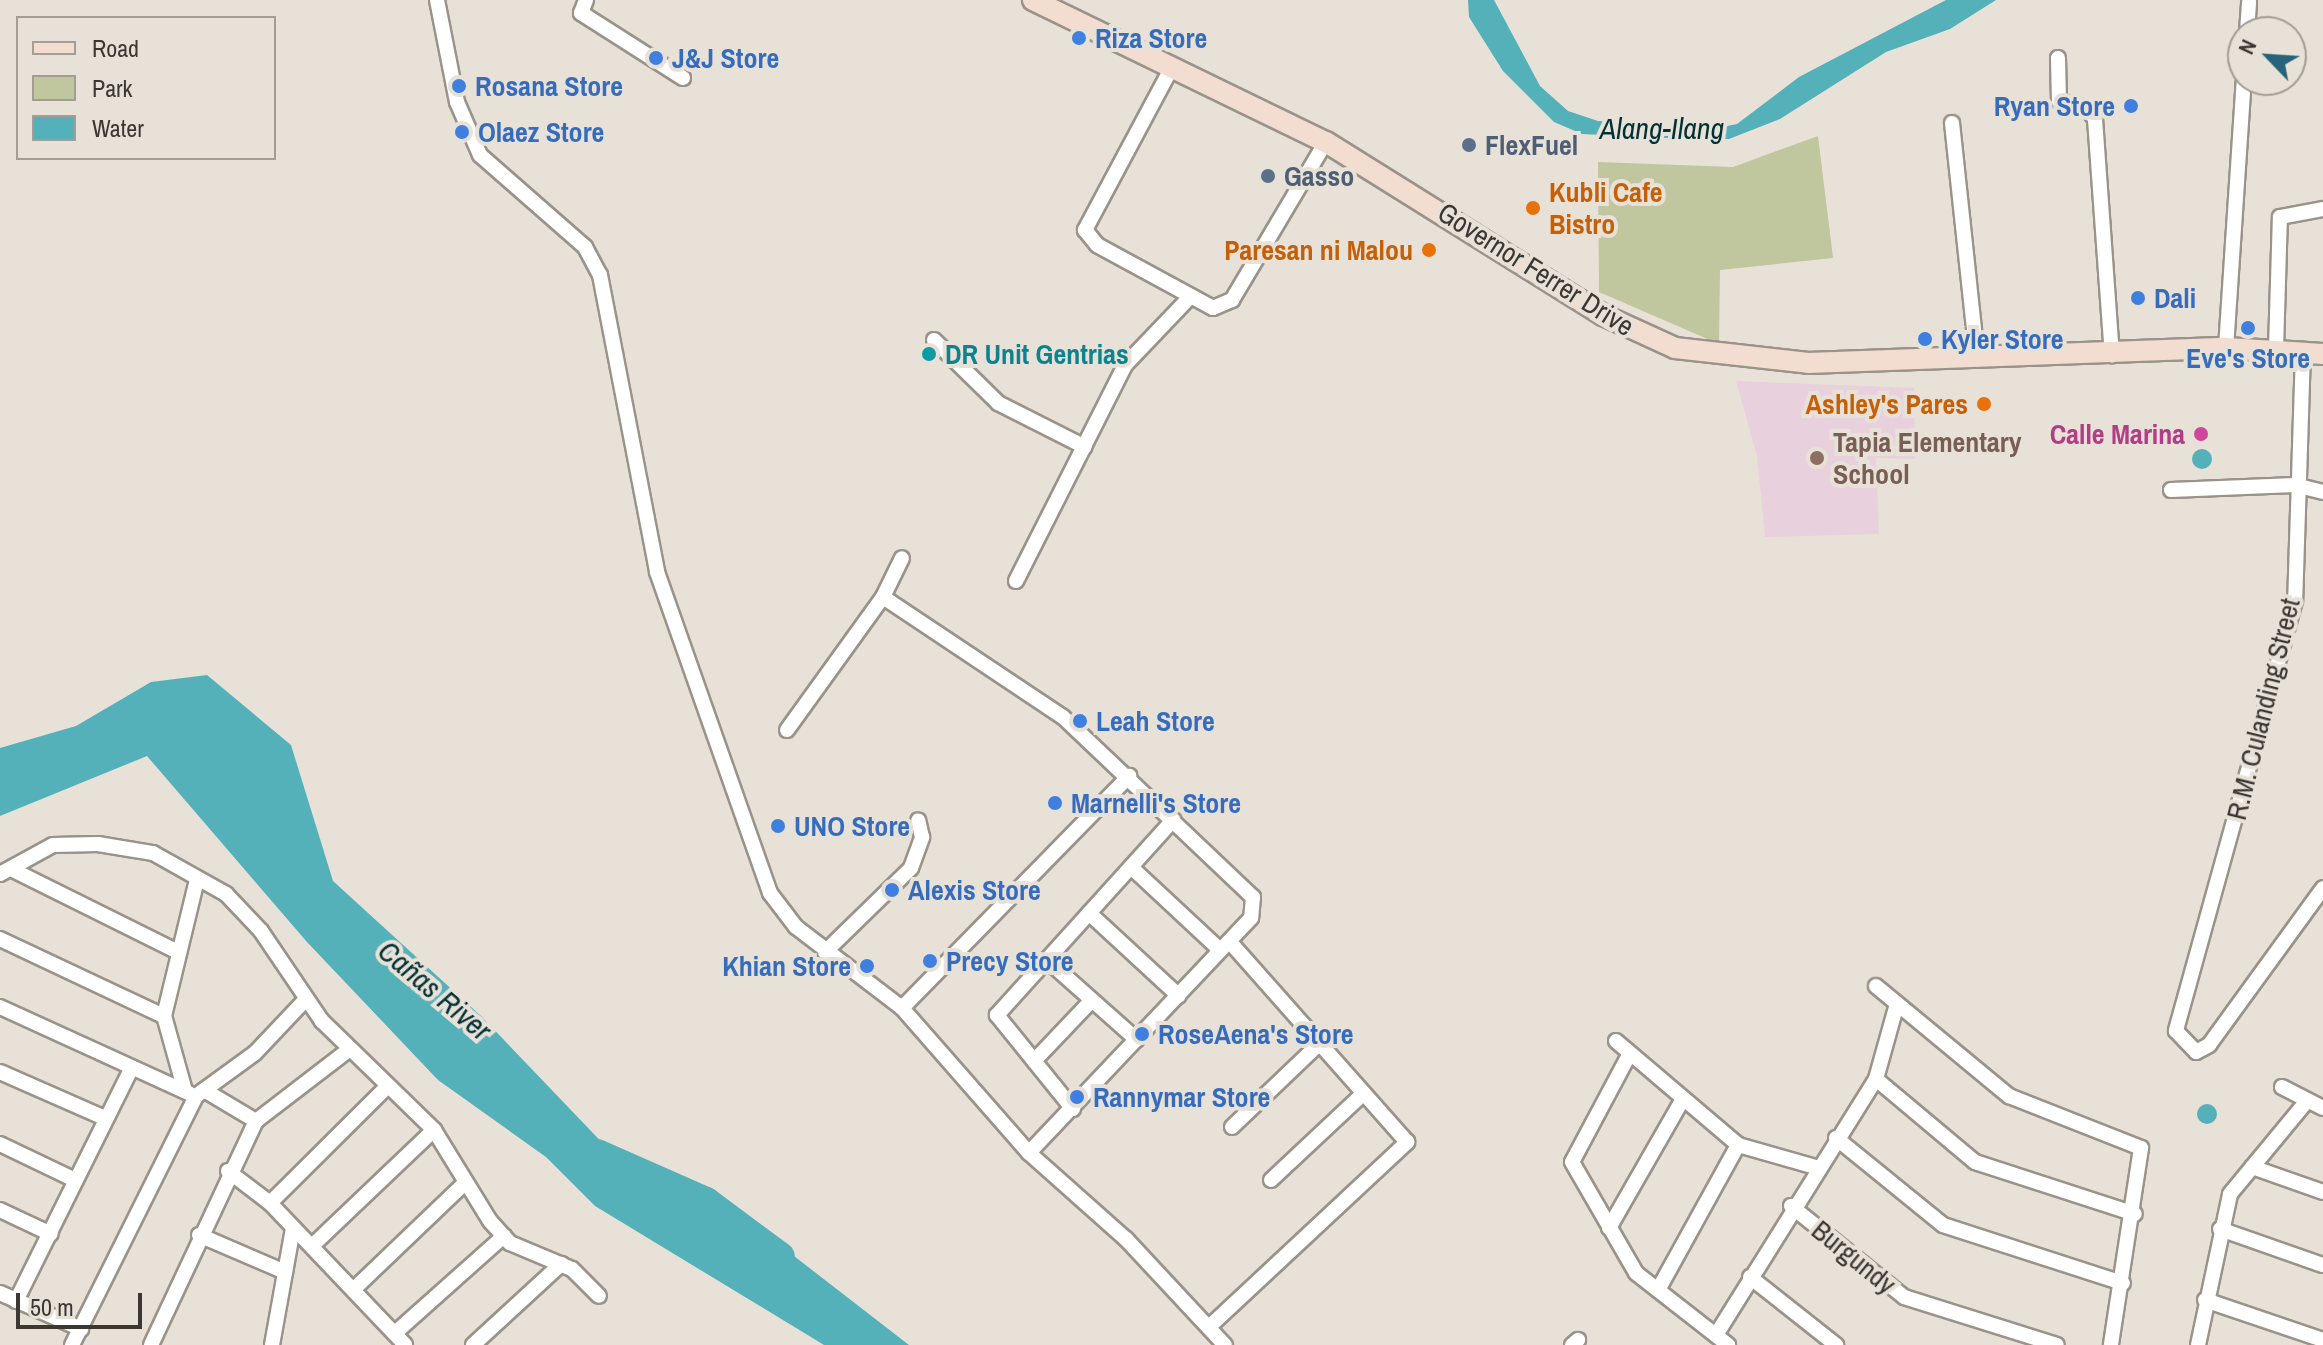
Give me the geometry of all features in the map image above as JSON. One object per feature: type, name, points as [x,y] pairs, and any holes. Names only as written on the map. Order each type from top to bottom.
[{"type":"main road","name":"Governor Ferrer Drive","points":[[1033,0],[1326,142],[1603,315],[1675,348],[1808,363],[1977,356],[2112,355],[2226,348],[2313,352]]},
{"type":"street","points":[[437,0],[453,88],[480,155],[585,247],[600,275],[657,572],[770,893],[825,952],[902,1008],[1029,1153],[1210,1326],[1225,1345]]},
{"type":"street","points":[[586,0],[581,13],[683,78]]},
{"type":"street","points":[[2248,16],[2249,2]]},
{"type":"street","points":[[2058,58],[2059,101],[2087,108],[2095,119],[2112,355]]},
{"type":"street","points":[[1172,67],[1085,230],[1097,245],[1213,308],[1232,300],[1326,142]]},
{"type":"street","points":[[2226,348],[2243,96]]},
{"type":"street","points":[[1952,123],[1977,356]]},
{"type":"street","points":[[2276,349],[2280,217],[2323,209]]},
{"type":"street","points":[[1016,581],[1125,365],[1191,296]]},
{"type":"street","points":[[934,340],[998,403],[1085,447]]},
{"type":"street","name":"R.M. Culanding Street","points":[[2313,352],[2295,485],[2295,601],[2176,1031],[2196,1052],[2209,1045],[2323,888]]},
{"type":"street","points":[[2171,490],[2295,485],[2323,492]]},
{"type":"street","points":[[787,730],[883,597],[902,558]]},
{"type":"street","points":[[883,597],[1063,717],[1129,776],[1253,897],[1251,918],[1029,1153]]},
{"type":"street","points":[[902,1008],[1129,776]]},
{"type":"street","points":[[825,952],[911,868],[922,837],[918,820]]},
{"type":"street","points":[[1073,1109],[997,1015],[1173,820]]},
{"type":"street","points":[[7,872],[53,845],[98,844],[153,853],[226,894],[261,931],[306,999],[350,1049],[434,1130],[465,1183],[504,1236],[561,1264],[599,1296]]},
{"type":"street","points":[[1131,867],[1225,946],[1320,1043],[1407,1142],[1210,1326]]},
{"type":"street","points":[[7,872],[176,951]]},
{"type":"street","points":[[195,1093],[164,1016],[176,951],[197,880]]},
{"type":"street","points":[[1089,913],[1179,996]]},
{"type":"street","points":[[0,939],[164,1016]]},
{"type":"street","points":[[1047,960],[1137,1040]]},
{"type":"street","points":[[1876,986],[2009,1096],[2133,1141],[2145,1158],[2111,1345]]},
{"type":"street","points":[[72,1345],[195,1093],[255,1053],[306,999]]},
{"type":"street","points":[[1034,1061],[1092,1000]]},
{"type":"street","points":[[1716,1335],[1815,1167],[1876,1079],[1897,1004]]},
{"type":"street","points":[[0,1007],[131,1069],[195,1093],[256,1121]]},
{"type":"street","points":[[1616,1041],[1738,1145],[1815,1167]]},
{"type":"street","points":[[1232,1127],[1320,1043]]},
{"type":"street","points":[[151,1345],[228,1171],[256,1121],[350,1049]]},
{"type":"street","points":[[1629,1055],[1572,1162],[1636,1273],[1728,1345]]},
{"type":"street","points":[[16,1301],[131,1069]]},
{"type":"street","points":[[0,1072],[105,1118]]},
{"type":"street","points":[[1876,1079],[1975,1162],[2135,1214]]},
{"type":"street","points":[[270,1203],[388,1086]]},
{"type":"street","points":[[2282,1087],[2306,1102],[2323,1108]]},
{"type":"street","points":[[1271,1180],[1364,1093]]},
{"type":"street","points":[[1609,1228],[1683,1099]]},
{"type":"street","points":[[2198,1345],[2220,1229],[2230,1194],[2306,1102]]},
{"type":"street","points":[[312,1246],[434,1130]]},
{"type":"street","points":[[1836,1138],[1943,1225],[2123,1283]]},
{"type":"street","points":[[0,1144],[75,1180]]},
{"type":"street","points":[[1658,1290],[1738,1145]]},
{"type":"street","points":[[2252,1167],[2323,1192]]},
{"type":"street","points":[[228,1171],[270,1203],[405,1345]]},
{"type":"street","points":[[354,1289],[465,1183]]},
{"type":"street","name":"Burgundy","points":[[1791,1206],[1904,1297],[2057,1345]]},
{"type":"street","points":[[0,1210],[51,1234]]},
{"type":"street","points":[[272,1345],[293,1228]]},
{"type":"street","points":[[2220,1229],[2323,1265]]},
{"type":"street","points":[[199,1235],[285,1272]]},
{"type":"street","points":[[395,1333],[504,1236]]},
{"type":"street","points":[[473,1345],[561,1264]]},
{"type":"street","points":[[1750,1277],[1836,1345]]},
{"type":"street","points":[[0,1293],[81,1329]]},
{"type":"street","points":[[2205,1300],[2323,1340]]},
{"type":"shaded area","name":"Tapia Elementary School","points":[[1736,381],[1914,388],[1915,459],[1876,458],[1879,534],[1765,537],[1757,456]]},
{"type":"green space","points":[[1818,136],[1833,258],[1720,270],[1719,344],[1599,292],[1598,162],[1733,167]]},
{"type":"water","name":"Alang-Ilang","points":[[1468,0],[1494,0],[1540,86],[1568,111],[1598,121],[1712,129],[1737,124],[1799,77],[1946,0],[1996,0],[1950,29],[1886,52],[1780,119],[1729,139],[1690,139],[1582,134],[1554,122],[1503,71],[1469,17]]},
{"type":"water","points":[[2202,449],[2209,452],[2212,459],[2209,466],[2202,469],[2195,466],[2192,459],[2195,452]]},
{"type":"water","points":[[207,675],[291,745],[333,881],[481,1016],[635,1177],[781,1246],[909,1345],[824,1345],[595,1206],[546,1157],[438,1080],[307,942],[147,756],[0,816],[0,748],[76,726],[151,682]]},
{"type":"water","points":[[2207,1104],[2214,1107],[2217,1114],[2214,1121],[2207,1124],[2200,1121],[2197,1114],[2200,1107]]},
{"type":"waterway","name":"Cañas River","points":[[597,1154],[706,1202],[780,1257]]},
{"type":"place","name":"Riza Store","points":[[1079,38]]},
{"type":"place","name":"J&J Store","points":[[656,58]]},
{"type":"place","name":"Rosana Store","points":[[459,86]]},
{"type":"place","name":"Ryan Store","points":[[2131,106]]},
{"type":"place","name":"Olaez Store","points":[[462,132]]},
{"type":"place","name":"FlexFuel","points":[[1469,145]]},
{"type":"place","name":"Gasso","points":[[1268,176]]},
{"type":"place","name":"Kubli Cafe Bistro","points":[[1533,208]]},
{"type":"place","name":"Paresan ni Malou","points":[[1429,250]]},
{"type":"place","name":"Dali","points":[[2138,298]]},
{"type":"place","name":"Eve's Store","points":[[2248,328]]},
{"type":"place","name":"Kyler Store","points":[[1925,339]]},
{"type":"place","name":"DR Unit Gentrias","points":[[929,354]]},
{"type":"place","name":"Ashley's Pares","points":[[1984,404]]},
{"type":"place","name":"Calle Marina","points":[[2201,434]]},
{"type":"place","name":"Tapia Elementary School","points":[[1817,458]]},
{"type":"place","name":"Leah Store","points":[[1080,721]]},
{"type":"place","name":"Marnelli's Store","points":[[1055,803]]},
{"type":"place","name":"UNO Store","points":[[778,826]]},
{"type":"place","name":"Alexis Store","points":[[892,890]]},
{"type":"place","name":"Precy Store","points":[[930,961]]},
{"type":"place","name":"Khian Store","points":[[867,966]]},
{"type":"place","name":"RoseAena's Store","points":[[1142,1034]]},
{"type":"place","name":"Rannymar Store","points":[[1077,1097]]}]
